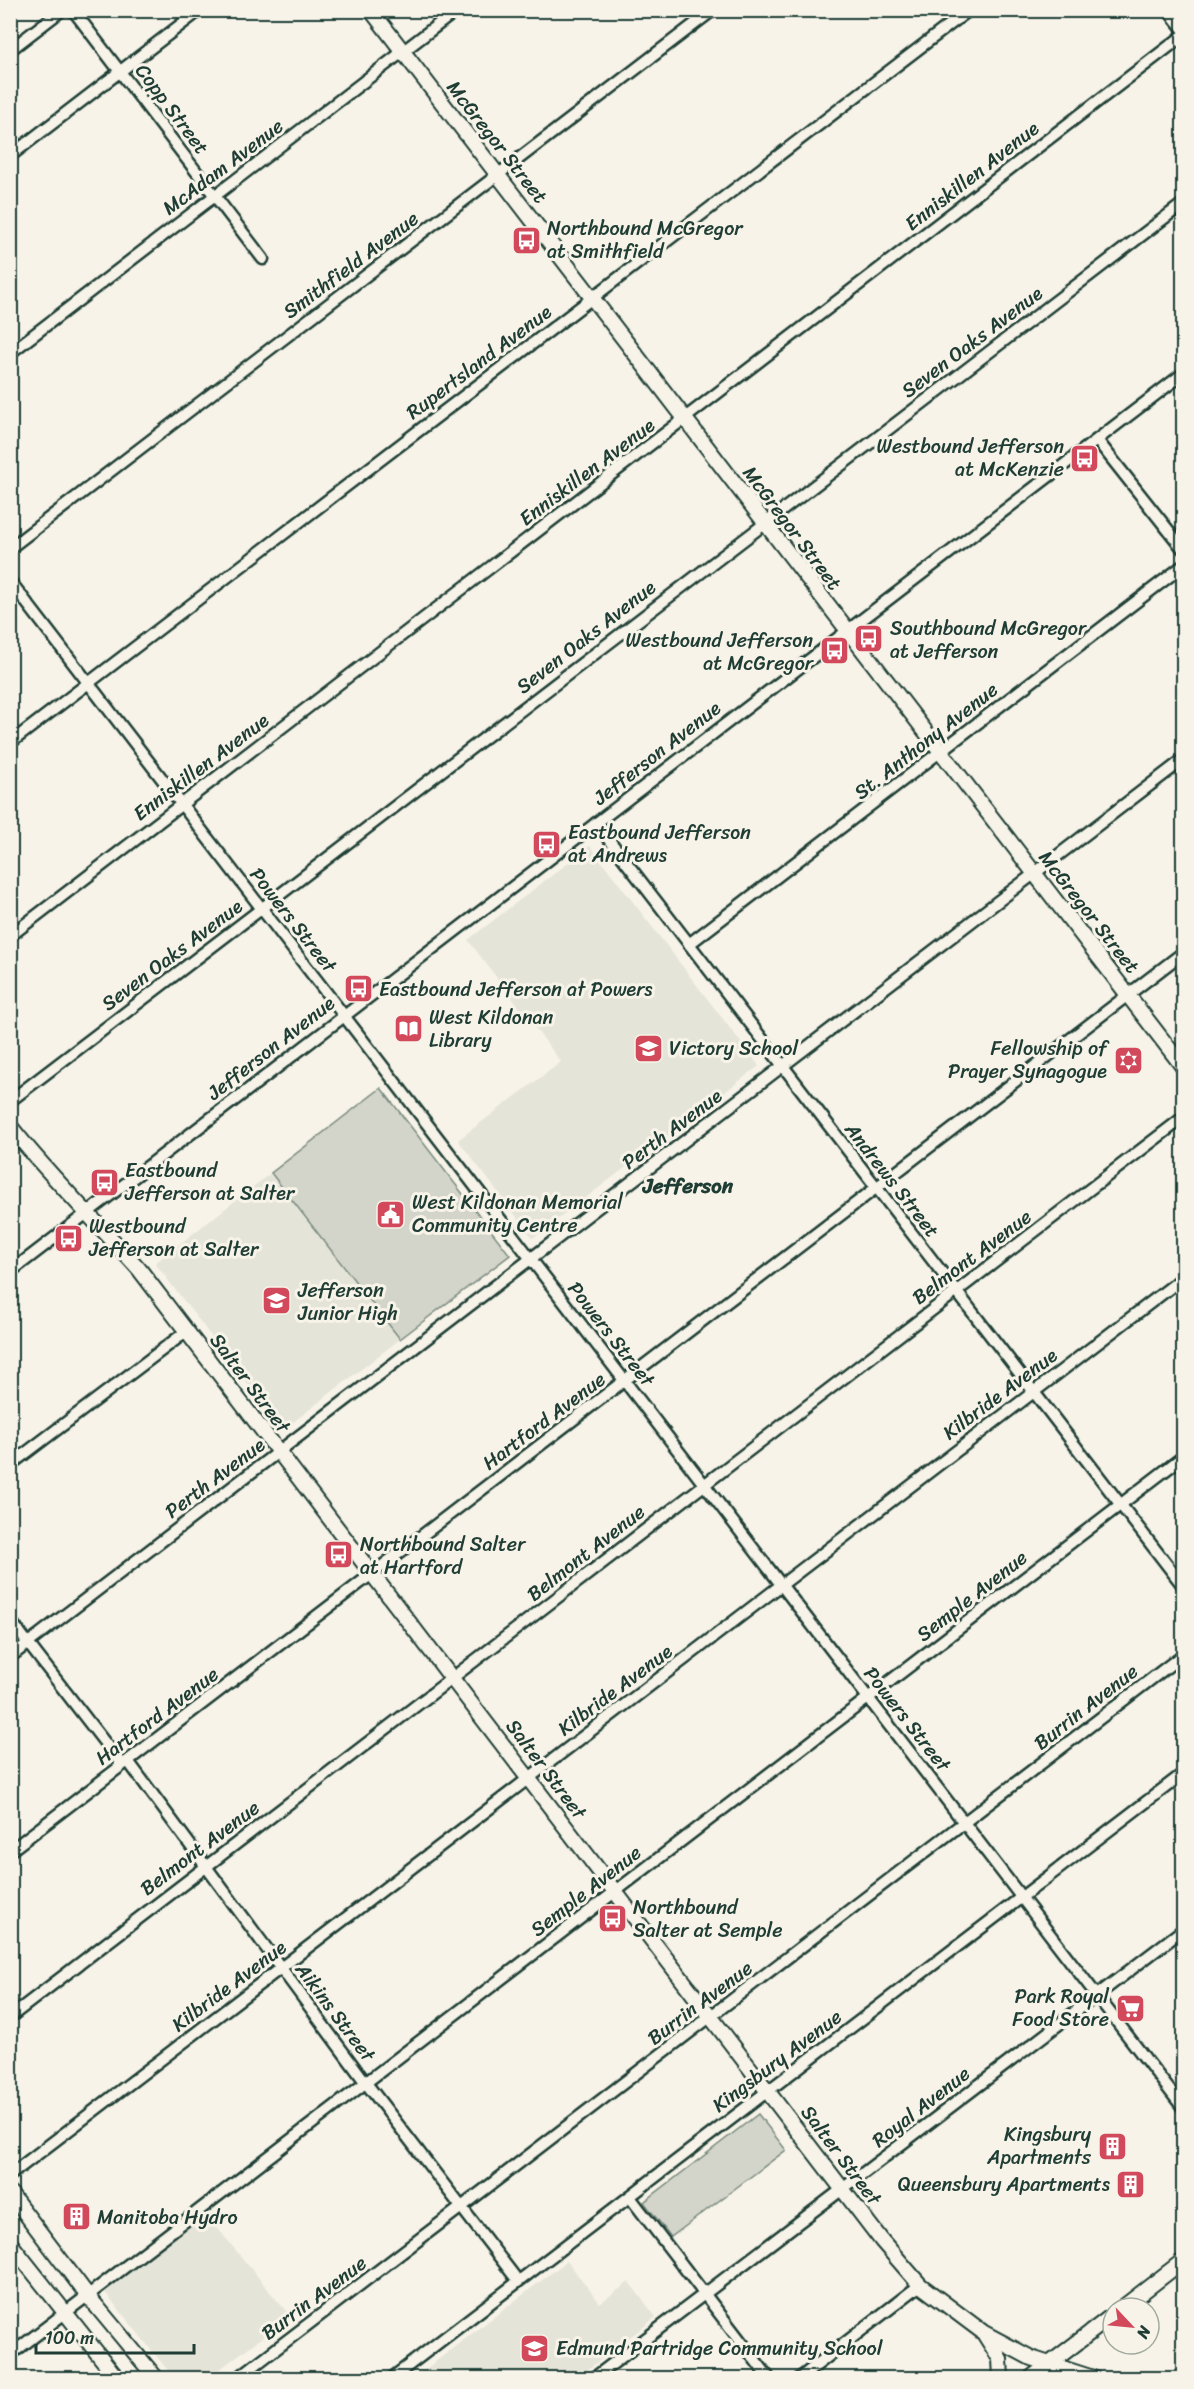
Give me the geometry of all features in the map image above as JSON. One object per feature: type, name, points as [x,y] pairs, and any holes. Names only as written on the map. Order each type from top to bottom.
[{"type":"main road","name":"McGregor Street","points":[[371,10],[845,630],[1184,1068]]},
{"type":"main road","name":"Salter Street","points":[[10,1126],[39,1164],[89,1213],[139,1269],[882,2241],[920,2285],[984,2333],[1016,2351],[1093,2379]]},
{"type":"main road","points":[[10,2193],[88,2296],[156,2379]]},
{"type":"main road","points":[[10,2243],[117,2379]]},
{"type":"main road","points":[[1138,2296],[1184,2260]]},
{"type":"main road","points":[[1031,2379],[1101,2324]]},
{"type":"main road","points":[[984,2333],[1000,2358],[1001,2379]]},
{"type":"street","points":[[10,50],[62,10]]},
{"type":"street","name":"Copp Street","points":[[73,10],[263,259]]},
{"type":"street","points":[[10,156],[200,10]]},
{"type":"street","name":"McAdam Avenue","points":[[10,353],[457,10]]},
{"type":"street","name":"Smithfield Avenue","points":[[10,548],[713,10]]},
{"type":"street","name":"Rupertsland Avenue","points":[[10,743],[969,10]]},
{"type":"street","points":[[1168,10],[1184,30]]},
{"type":"street","name":"Enniskillen Avenue","points":[[10,936],[1184,35]]},
{"type":"street","name":"Seven Oaks Avenue","points":[[10,1101],[1184,203]]},
{"type":"street","name":"Jefferson Avenue","points":[[10,1272],[845,630],[1184,373]]},
{"type":"street","points":[[1097,440],[1184,550]]},
{"type":"street","name":"St. Anthony Avenue","points":[[689,944],[1184,565]]},
{"type":"street","name":"Powers Street","points":[[10,581],[1184,2109]]},
{"type":"street","name":"Perth Avenue","points":[[10,1657],[1184,759]]},
{"type":"street","name":"Andrews Street","points":[[596,823],[1184,1587]]},
{"type":"street","name":"Hartford Avenue","points":[[10,1851],[1184,952]]},
{"type":"street","name":"Belmont Avenue","points":[[10,2017],[1184,1117]]},
{"type":"street","name":"Kilbride Avenue","points":[[10,2175],[1184,1277]]},
{"type":"street","points":[[10,1465],[187,1331]]},
{"type":"street","name":"Semple Avenue","points":[[10,2355],[1184,1456]]},
{"type":"street","name":"Aikins Street","points":[[10,1620],[206,1865],[366,2084],[518,2281]]},
{"type":"street","name":"Burrin Avenue","points":[[238,2379],[1184,1654]]},
{"type":"street","name":"Kingsbury Avenue","points":[[392,2379],[1184,1773]]},
{"type":"street","name":"Royal Avenue","points":[[594,2379],[1184,1929]]},
{"type":"street","points":[[630,2197],[768,2379]]},
{"type":"street","points":[[800,2379],[920,2285]]},
{"type":"shaded area","name":"Victory School","points":[[590,846],[759,1066],[533,1238],[458,1140],[561,1062],[468,940]]},
{"type":"shaded area","name":"West Kildonan Memorial Community Centre","points":[[381,1088],[510,1255],[400,1339],[271,1173]]},
{"type":"shaded area","name":"Jefferson Junior High","points":[[271,1173],[400,1339],[283,1430],[155,1263]]},
{"type":"shaded area","points":[[758,2114],[786,2150],[671,2237],[644,2202]]},
{"type":"shaded area","points":[[201,2208],[290,2316],[208,2378],[174,2378],[100,2286]]},
{"type":"shaded area","name":"Edmund Partridge Community School","points":[[567,2261],[600,2303],[629,2282],[656,2317],[577,2378],[414,2378]]},
{"type":"place","name":"Northbound McGregor at Smithfield","points":[[526,240]]},
{"type":"place","name":"Westbound Jefferson at McKenzie","points":[[1085,458]]},
{"type":"place","name":"Southbound McGregor at Jefferson","points":[[869,639]]},
{"type":"place","name":"Westbound Jefferson at McGregor","points":[[834,651]]},
{"type":"place","name":"Eastbound Jefferson at Andrews","points":[[547,844]]},
{"type":"place","name":"Eastbound Jefferson at Powers","points":[[358,989]]},
{"type":"place","name":"West Kildonan Library","points":[[408,1028]]},
{"type":"place","name":"Victory School","points":[[648,1048]]},
{"type":"place","name":"Fellowship of Prayer Synagogue","points":[[1128,1060]]},
{"type":"place","name":"Eastbound Jefferson at Salter","points":[[104,1182]]},
{"type":"place","name":"West Kildonan Memorial Community Centre","points":[[391,1214]]},
{"type":"place","name":"Westbound Jefferson at Salter","points":[[68,1238]]},
{"type":"place","name":"Jefferson Junior High","points":[[277,1301]]},
{"type":"place","name":"Northbound Salter at Hartford","points":[[339,1555]]},
{"type":"place","name":"Northbound Salter at Semple","points":[[612,1919]]},
{"type":"place","name":"Park Royal Food Store","points":[[1130,2008]]},
{"type":"place","name":"Kingsbury Apartments","points":[[1112,2146]]},
{"type":"place","name":"Queensbury Apartments","points":[[1131,2184]]},
{"type":"place","name":"Manitoba Hydro","points":[[76,2217]]},
{"type":"place","name":"Edmund Partridge Community School","points":[[535,2348]]},
{"type":"district","name":"Jefferson","points":[[688,1186]]}]
